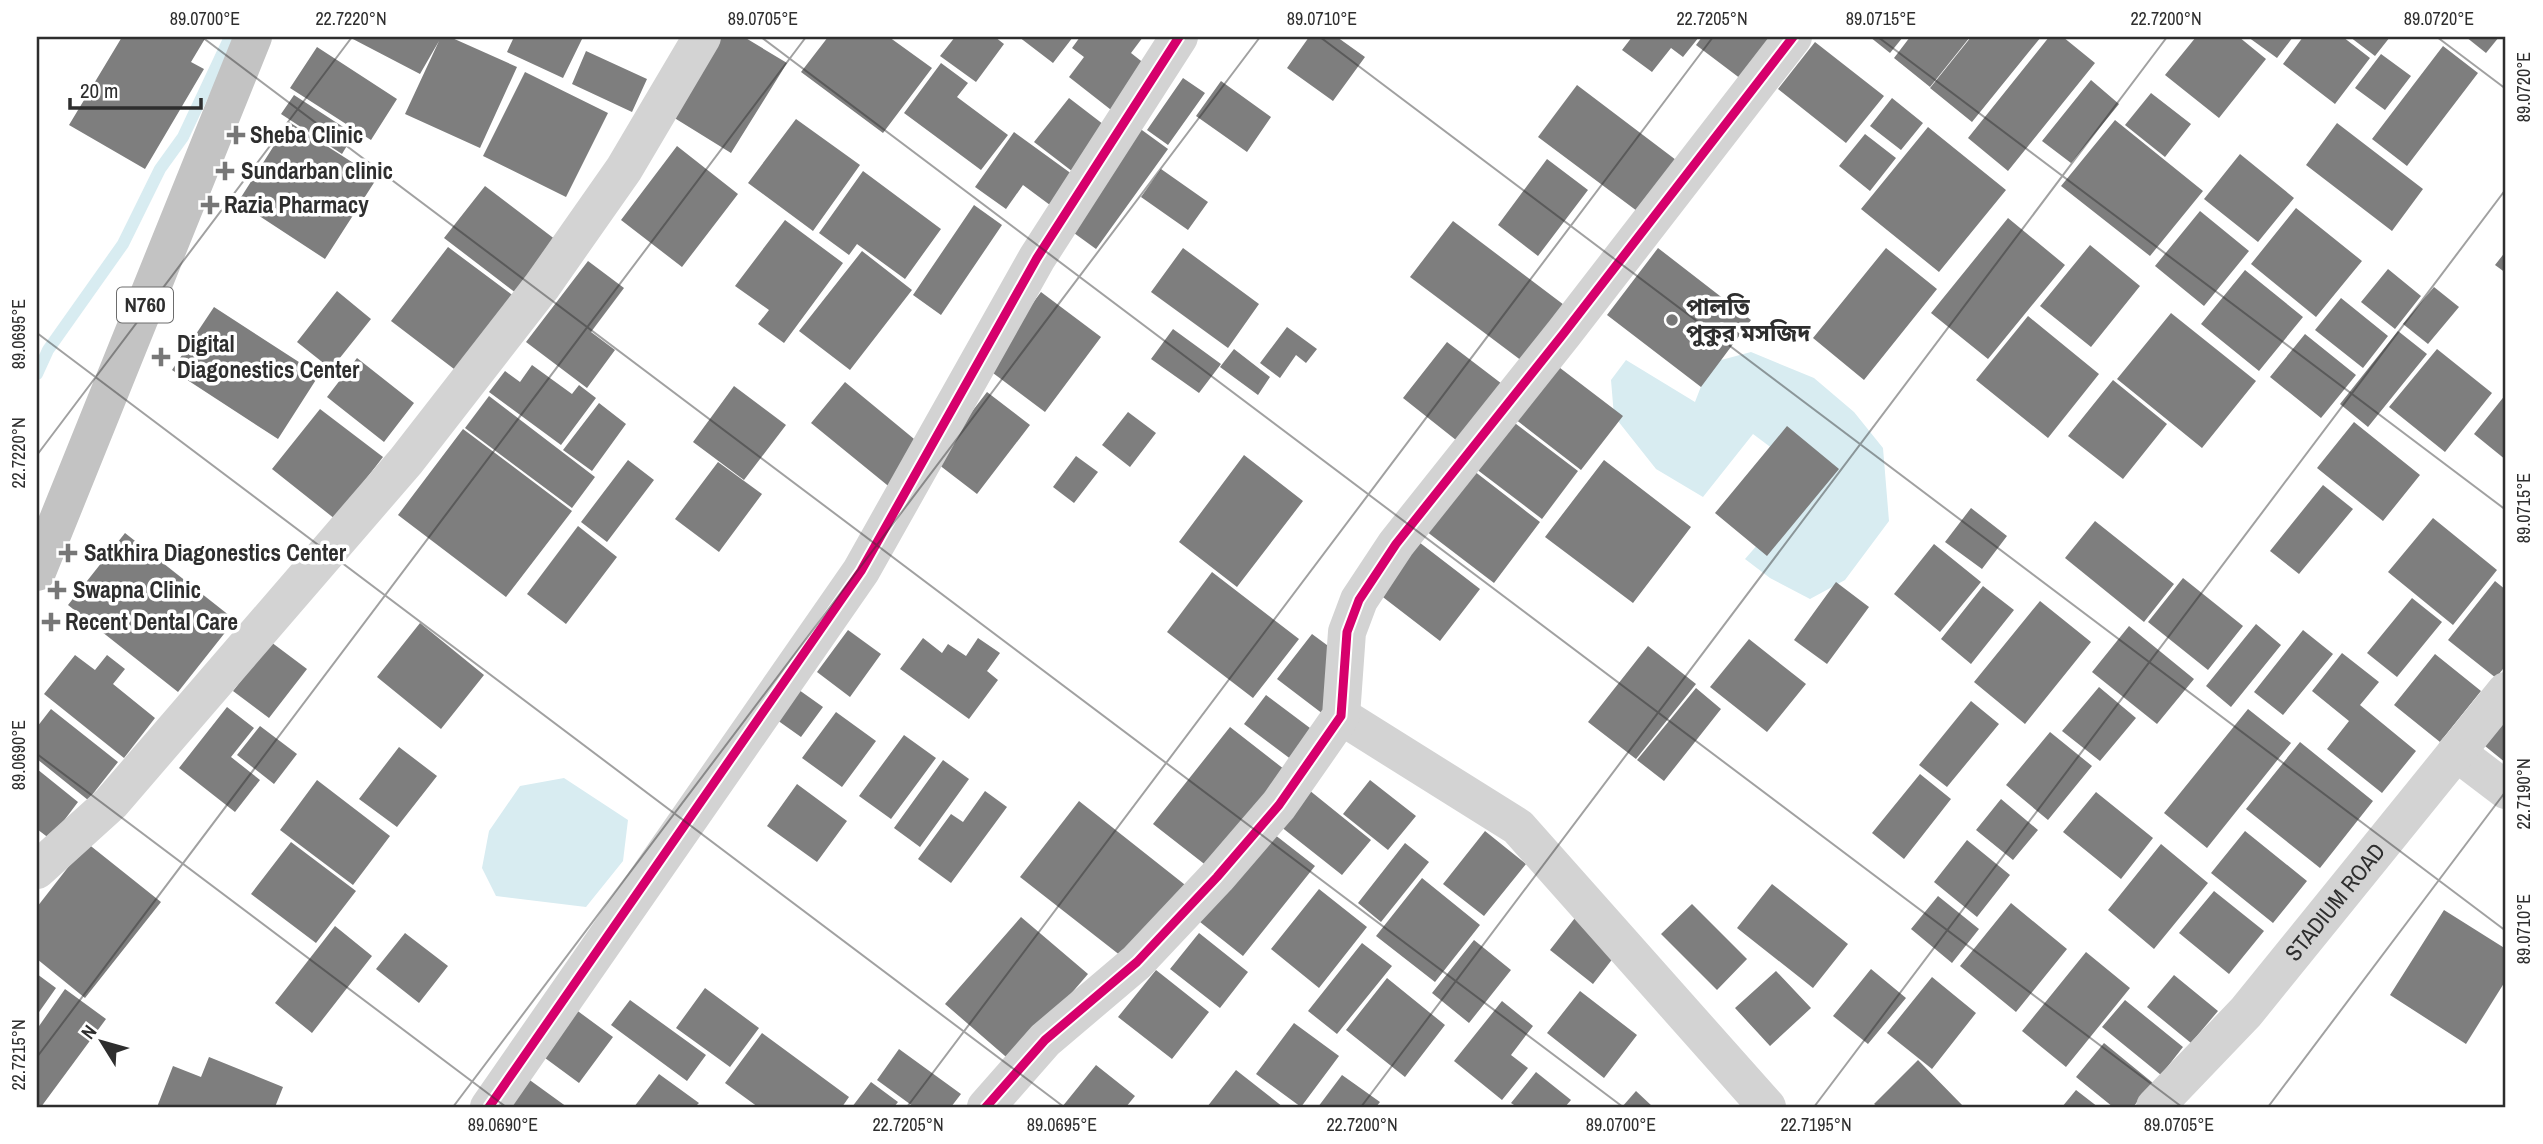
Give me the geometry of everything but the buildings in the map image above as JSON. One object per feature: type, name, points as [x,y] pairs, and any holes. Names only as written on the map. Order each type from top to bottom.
[{"type":"highway","name":"N760","points":[[37,572],[253,37]]},
{"type":"street","points":[[37,870],[111,803],[406,461],[542,286],[624,169],[702,37]]},
{"type":"street","points":[[489,1107],[861,571],[1037,258],[1179,37]]},
{"type":"street","points":[[986,1107],[1045,1040],[1137,962],[1217,877],[1279,805],[1341,716],[1347,632],[1359,600],[1396,544],[1564,333],[1793,37]]},
{"type":"street","name":"STADIUM ROAD","points":[[2155,1107],[2246,1012],[2506,691]]},
{"type":"street","points":[[1341,716],[1518,827],[1767,1107]]},
{"type":"street","points":[[2456,752],[2506,790]]},
{"type":"shaded area","points":[[1751,352],[1814,378],[1854,412],[1883,448],[1889,521],[1845,580],[1810,599],[1770,578],[1745,559],[1814,480],[1753,434],[1703,497],[1656,469],[1614,416],[1611,380],[1626,360],[1695,402],[1710,363]]},
{"type":"shaded area","points":[[564,778],[628,820],[623,861],[586,907],[496,896],[482,868],[489,831],[520,786]]},
{"type":"waterway","points":[[37,374],[48,350],[123,244],[160,169],[183,137],[230,37]]},
{"type":"cycle path","points":[[489,1107],[861,571],[1037,258],[1179,37]]},
{"type":"cycle path","points":[[986,1107],[1045,1040],[1137,962],[1217,877],[1279,805],[1341,716],[1347,632],[1359,600],[1396,544],[1564,333],[1793,37]]},
{"type":"place","name":"Sheba Clinic","points":[[236,135]]},
{"type":"place","name":"Sundarban clinic","points":[[225,171]]},
{"type":"place","name":"Razia Pharmacy","points":[[210,205]]},
{"type":"place","name":"পালতি পুকুর মসজিদ","points":[[1672,320]]},
{"type":"place","name":"Digital Diagonestics Center","points":[[161,357]]},
{"type":"place","name":"Satkhira Diagonestics Center","points":[[68,553]]},
{"type":"place","name":"Swapna Clinic","points":[[57,590]]},
{"type":"place","name":"Recent Dental Care","points":[[51,622]]}]
